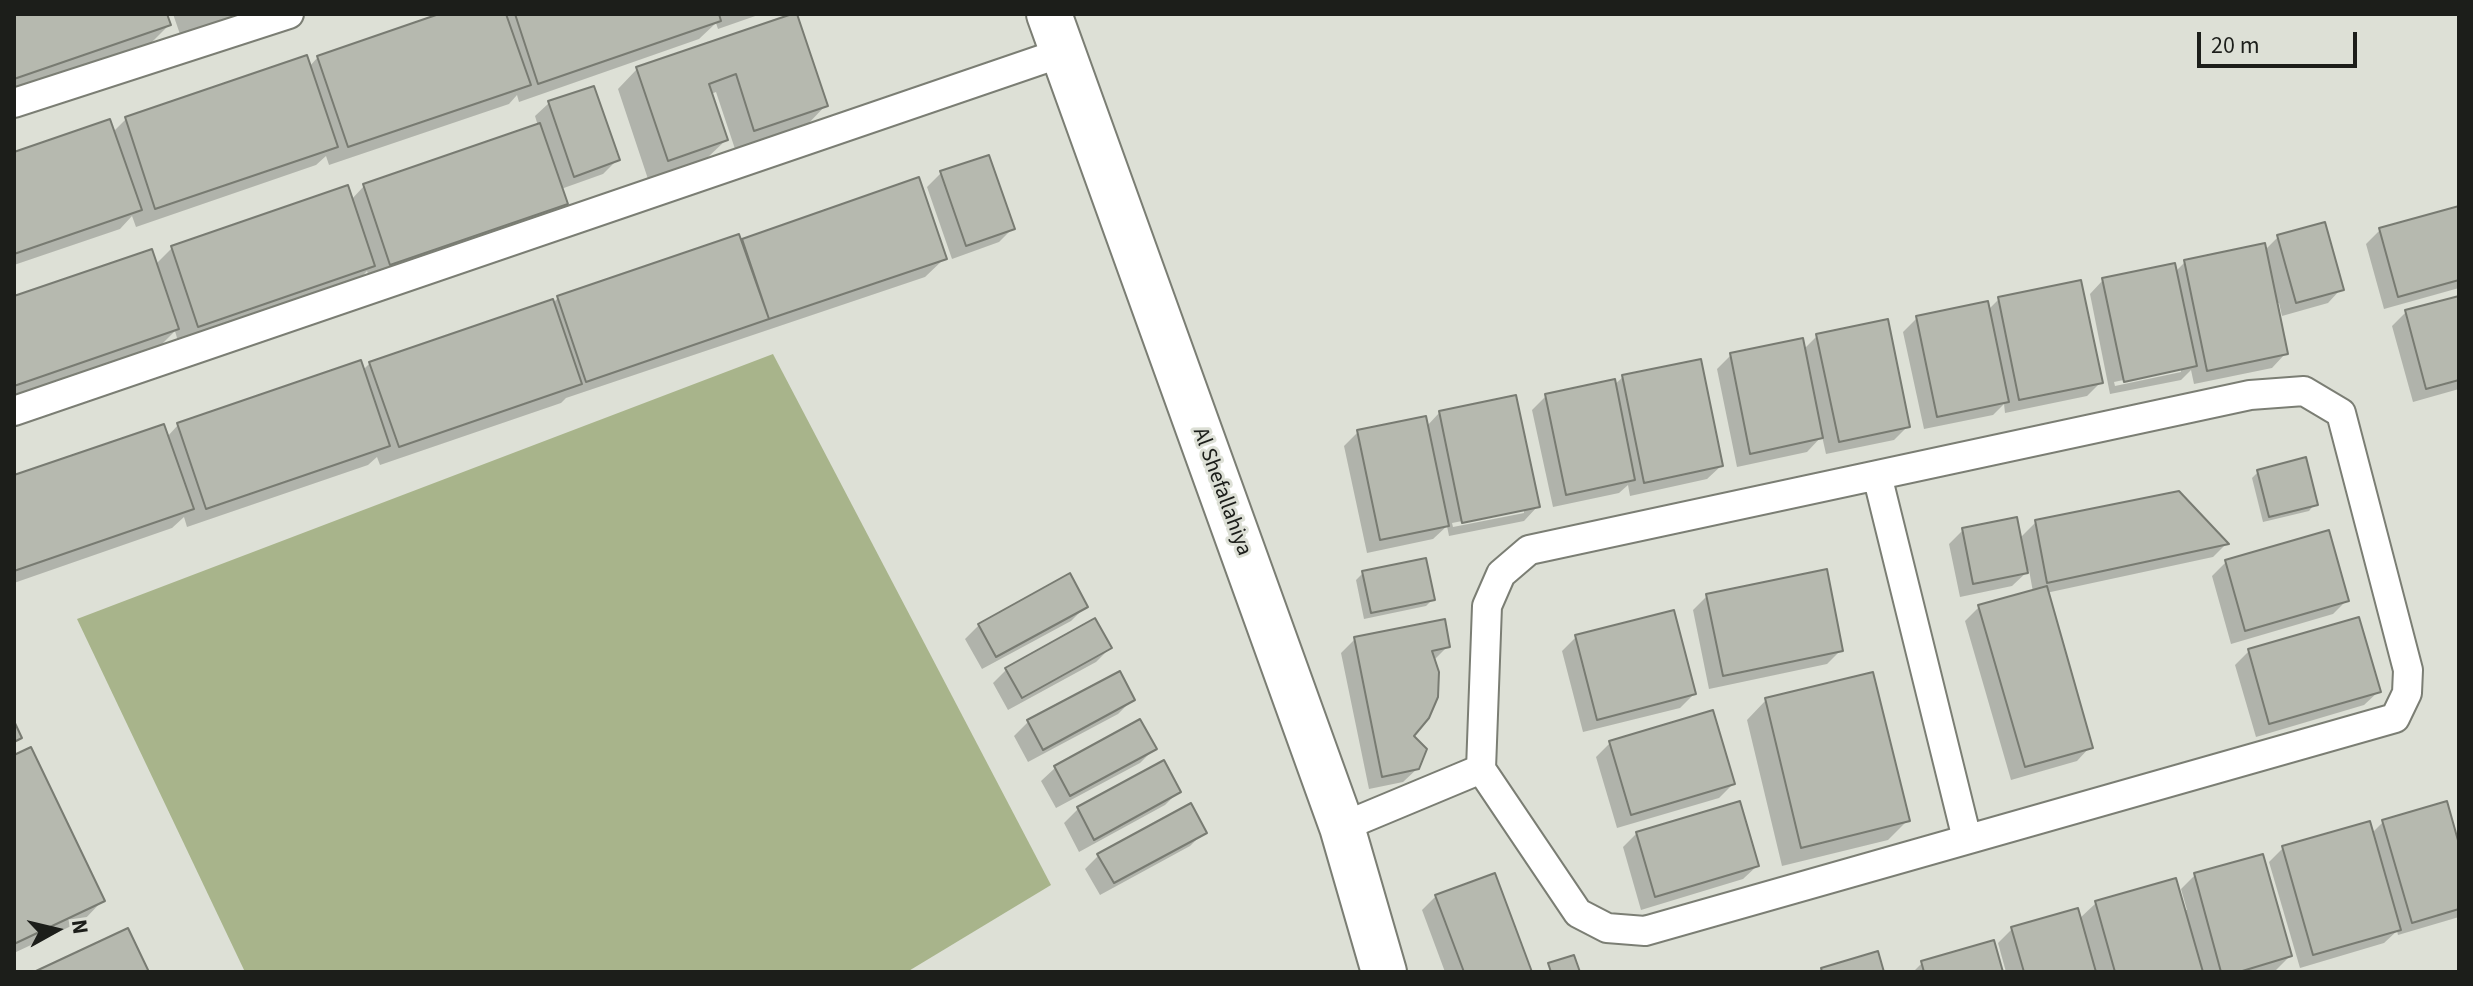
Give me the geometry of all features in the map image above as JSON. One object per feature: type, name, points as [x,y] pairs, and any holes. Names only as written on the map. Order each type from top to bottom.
[{"type":"street","name":"Al Shefallahiya","points":[[1055,34],[1342,827],[1384,972]]},
{"type":"lane","points":[[14,103],[289,14]]},
{"type":"lane","points":[[14,411],[1055,34]]},
{"type":"lane","points":[[2304,391],[2341,413],[2408,670],[2407,693],[2395,718],[1645,931],[1607,928],[1578,913],[1481,769],[1487,606],[1501,574],[1529,550],[1877,475],[2250,395],[2304,391]]},
{"type":"lane","points":[[1877,475],[1967,839]]},
{"type":"lane","points":[[1342,827],[1481,769]]},
{"type":"green space","points":[[773,354],[1051,885],[907,972],[245,972],[77,619]]},
{"type":"building","points":[[14,14],[167,14],[171,25],[14,79]]},
{"type":"building","points":[[439,14],[506,14],[531,85],[348,147],[317,56]]},
{"type":"building","points":[[515,14],[719,14],[721,21],[538,84]]},
{"type":"building","points":[[797,14],[828,106],[754,131],[736,74],[709,84],[728,140],[668,161],[636,67]]},
{"type":"building","points":[[307,55],[338,147],[155,209],[125,117]]},
{"type":"building","points":[[594,86],[620,160],[574,177],[548,101]]},
{"type":"building","points":[[110,119],[142,210],[14,254],[14,152]]},
{"type":"building","points":[[540,123],[568,204],[390,265],[363,184]]},
{"type":"building","points":[[989,155],[1015,229],[966,246],[940,171]]},
{"type":"building","points":[[919,177],[947,259],[769,319],[742,239]]},
{"type":"building","points":[[348,185],[375,266],[198,327],[171,246]]},
{"type":"building","points":[[2459,206],[2459,280],[2398,297],[2379,228]]},
{"type":"building","points":[[2325,222],[2344,290],[2296,303],[2277,235]]},
{"type":"building","points":[[739,234],[769,319],[586,382],[557,296]]},
{"type":"building","points":[[2265,243],[2288,354],[2207,371],[2184,260]]},
{"type":"building","points":[[152,249],[179,329],[14,386],[14,296]]},
{"type":"building","points":[[2175,263],[2197,366],[2124,382],[2102,278]]},
{"type":"building","points":[[2081,280],[2103,383],[2019,400],[1998,297]]},
{"type":"building","points":[[2459,296],[2459,380],[2426,389],[2405,310]]},
{"type":"building","points":[[553,299],[582,384],[399,447],[369,362]]},
{"type":"building","points":[[1988,301],[2009,402],[1937,417],[1916,316]]},
{"type":"building","points":[[1888,319],[1910,427],[1839,442],[1816,334]]},
{"type":"building","points":[[1803,338],[1823,438],[1750,454],[1730,353]]},
{"type":"building","points":[[1701,359],[1723,466],[1644,483],[1622,375]]},
{"type":"building","points":[[361,360],[390,446],[206,509],[177,423]]},
{"type":"building","points":[[1615,379],[1635,480],[1566,495],[1545,394]]},
{"type":"building","points":[[1516,395],[1540,507],[1462,523],[1439,411]]},
{"type":"building","points":[[1426,416],[1449,526],[1380,540],[1357,430]]},
{"type":"building","points":[[164,424],[194,509],[14,571],[14,475]]},
{"type":"building","points":[[2306,457],[2318,505],[2269,517],[2257,470]]},
{"type":"building","points":[[2179,491],[2229,544],[2047,583],[2035,520]]},
{"type":"building","points":[[2017,517],[2028,573],[1973,584],[1962,528]]},
{"type":"building","points":[[2329,530],[2349,601],[2245,631],[2225,560]]},
{"type":"building","points":[[1426,558],[1435,600],[1371,613],[1362,571]]},
{"type":"building","points":[[1827,569],[1843,651],[1723,676],[1706,594]]},
{"type":"building","points":[[1070,573],[1088,607],[996,657],[978,624]]},
{"type":"building","points":[[2047,586],[2093,748],[2025,767],[1978,605]]},
{"type":"building","points":[[1674,610],[1696,694],[1597,720],[1575,635]]},
{"type":"building","points":[[2359,617],[2381,692],[2269,724],[2248,649]]},
{"type":"building","points":[[1095,618],[1112,648],[1022,698],[1005,668]]},
{"type":"building","points":[[1445,619],[1450,647],[1432,651],[1439,672],[1438,697],[1429,718],[1414,736],[1427,749],[1419,769],[1382,777],[1354,637]]},
{"type":"building","points":[[1120,671],[1135,700],[1043,750],[1027,720]]},
{"type":"building","points":[[1873,672],[1910,821],[1801,848],[1765,698]]},
{"type":"building","points":[[1713,710],[1735,784],[1631,815],[1609,741]]},
{"type":"building","points":[[1140,719],[1157,749],[1070,796],[1054,766]]},
{"type":"building","points":[[14,721],[22,738],[14,742]]},
{"type":"building","points":[[31,747],[105,901],[14,944],[14,755]]},
{"type":"building","points":[[1164,760],[1181,792],[1094,840],[1077,807]]},
{"type":"building","points":[[1740,801],[1759,866],[1655,897],[1636,832]]},
{"type":"building","points":[[2447,801],[2459,844],[2459,909],[2412,923],[2382,820]]},
{"type":"building","points":[[1191,803],[1207,833],[1114,883],[1097,854]]},
{"type":"building","points":[[2370,821],[2401,930],[2313,955],[2282,846]]},
{"type":"building","points":[[2263,854],[2292,956],[2239,972],[2221,972],[2194,873]]},
{"type":"building","points":[[1495,873],[1532,972],[1464,972],[1435,895]]},
{"type":"building","points":[[2176,878],[2203,972],[2115,972],[2095,901]]},
{"type":"building","points":[[2078,908],[2096,972],[2024,972],[2011,927]]},
{"type":"building","points":[[128,928],[149,972],[36,972],[36,971]]},
{"type":"building","points":[[1994,940],[2003,972],[1924,972],[1921,961]]},
{"type":"building","points":[[1878,951],[1884,972],[1822,972],[1821,968]]},
{"type":"building","points":[[1574,955],[1580,972],[1551,972],[1548,963]]}]
